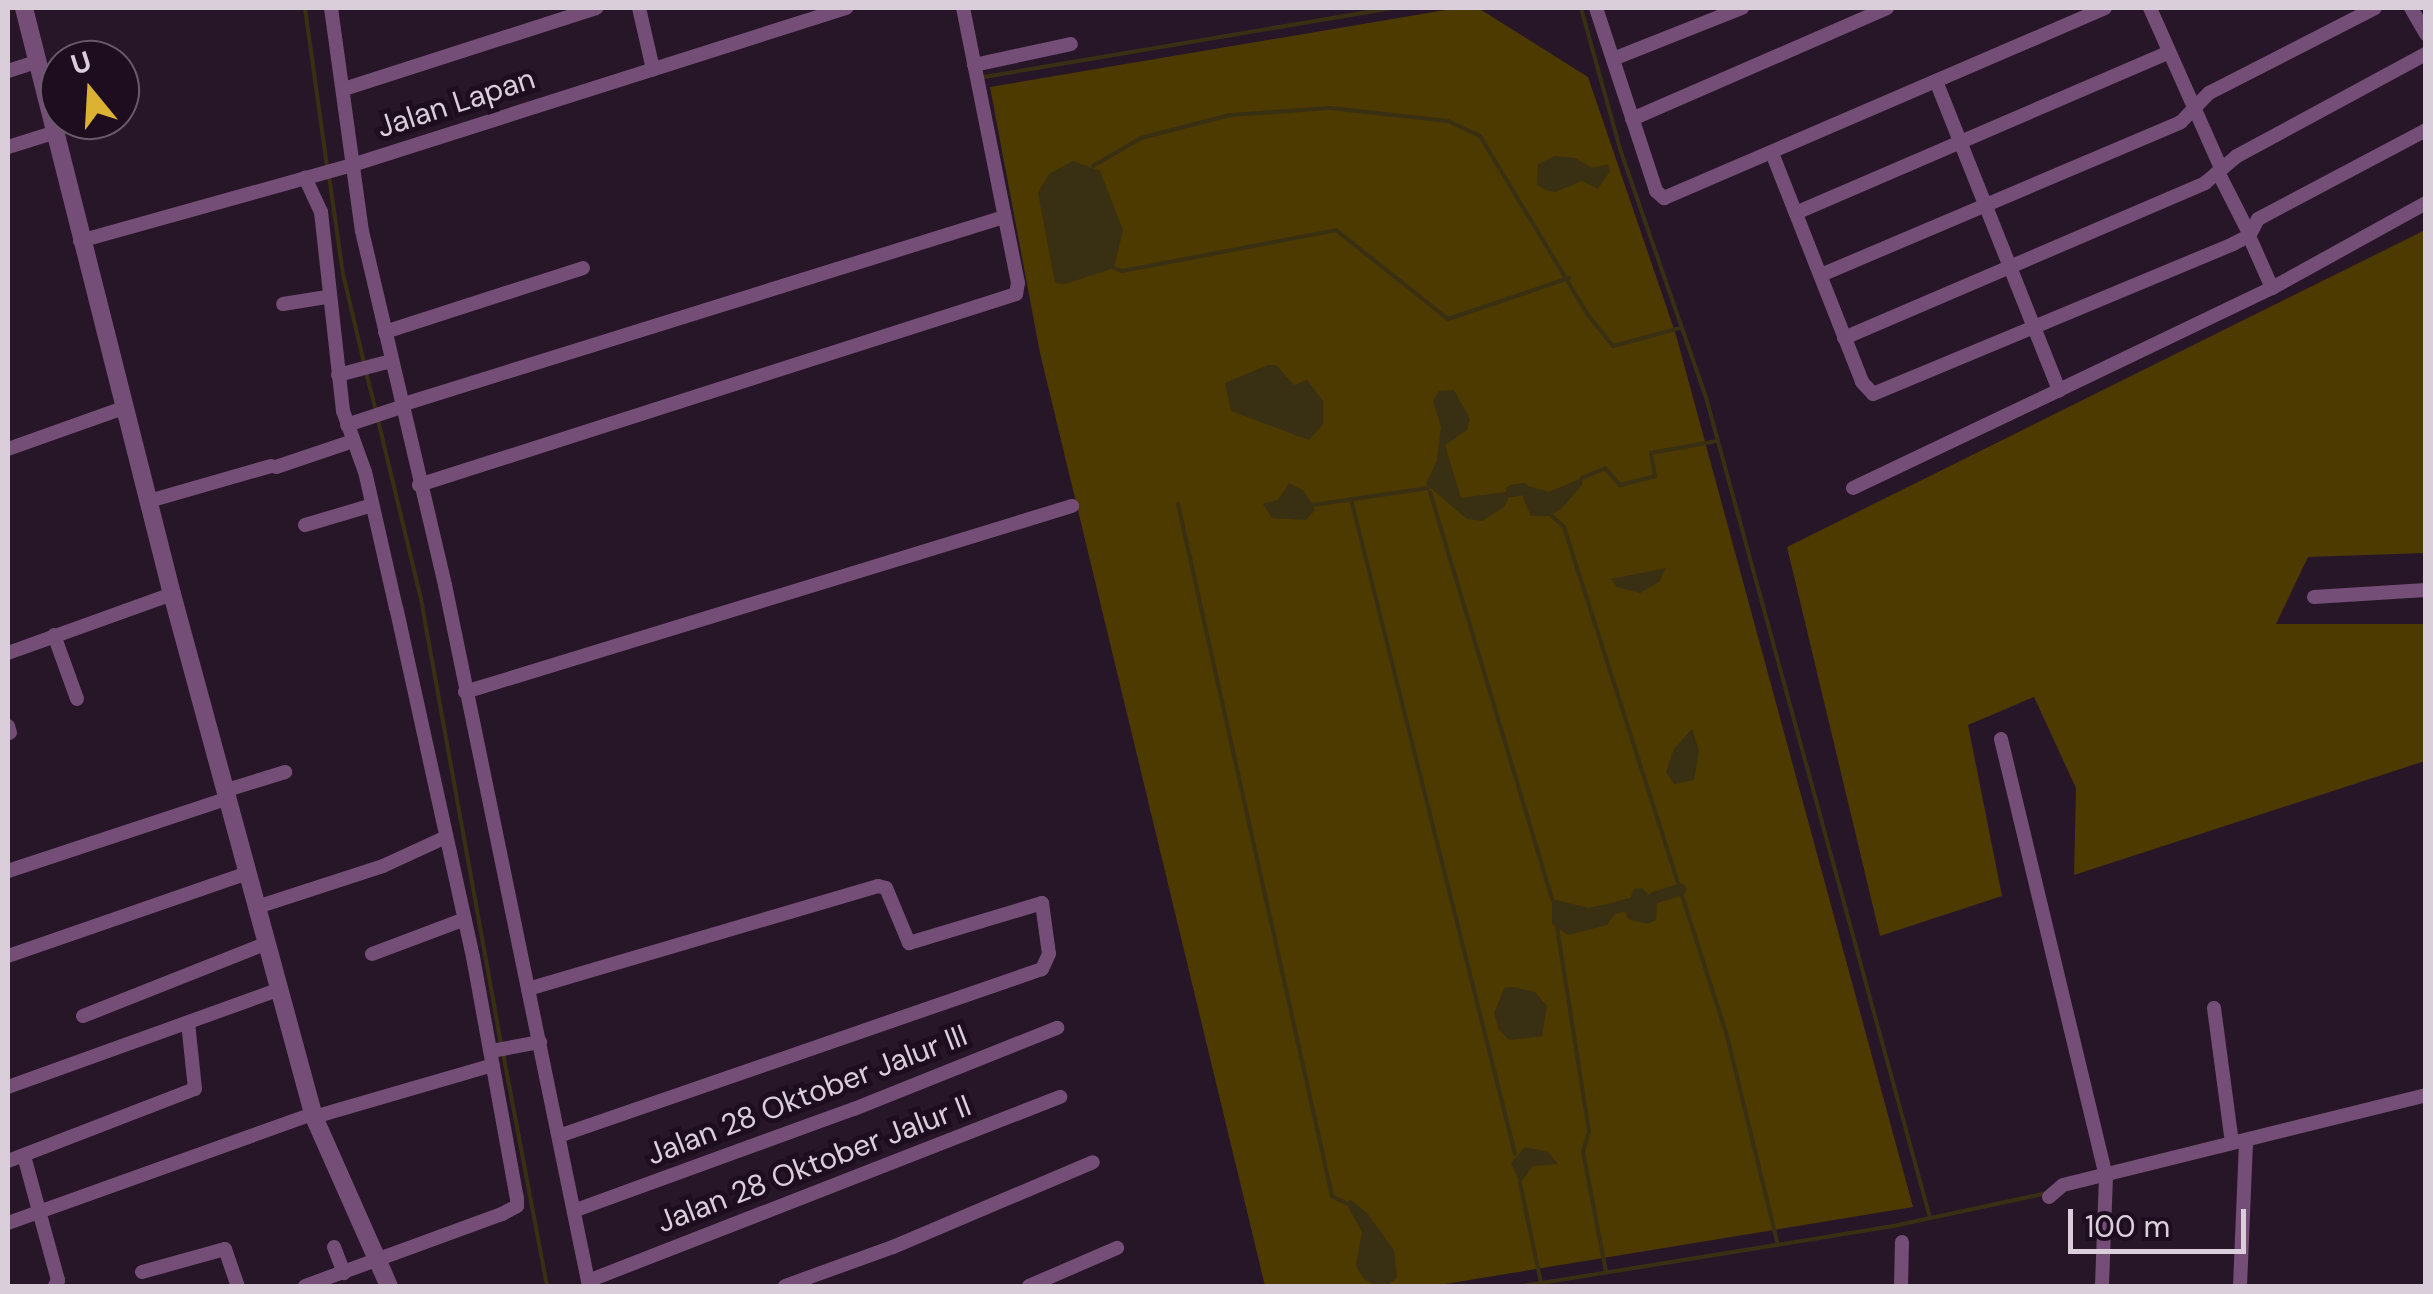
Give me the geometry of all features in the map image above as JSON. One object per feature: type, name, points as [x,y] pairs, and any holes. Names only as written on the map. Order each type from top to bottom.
[{"type":"street","points":[[24,8],[40,80]]},
{"type":"street","points":[[331,8],[362,231],[418,485],[445,585],[589,1284]]},
{"type":"street","points":[[344,90],[596,8]]},
{"type":"street","points":[[639,8],[653,70]]},
{"type":"street","name":"Jalan Lapan","points":[[80,241],[352,165],[846,8]]},
{"type":"street","points":[[418,485],[1016,294],[1018,282],[964,8]]},
{"type":"street","points":[[1596,8],[1656,191],[1664,198],[2106,8]]},
{"type":"street","points":[[1613,59],[1742,8]]},
{"type":"street","points":[[1632,119],[1887,8]]},
{"type":"street","points":[[2150,8],[2272,288]]},
{"type":"street","points":[[1821,276],[2181,122],[2209,93],[2374,8]]},
{"type":"street","points":[[2411,8],[2426,34]]},
{"type":"street","points":[[974,64],[1071,44]]},
{"type":"street","points":[[1798,212],[2170,52]]},
{"type":"street","points":[[1844,338],[2183,193],[2426,54]]},
{"type":"street","points":[[8,71],[36,62]]},
{"type":"street","points":[[1936,81],[2060,390]]},
{"type":"street","points":[[1772,153],[1866,391],[1873,394],[2249,234],[2258,219],[2426,130]]},
{"type":"street","points":[[8,147],[40,137]]},
{"type":"street","points":[[54,140],[313,1116],[389,1286]]},
{"type":"street","points":[[304,1286],[516,1206],[495,1055],[400,625],[353,441],[328,297],[321,212],[310,176]]},
{"type":"street","points":[[1853,488],[2272,288],[2426,203]]},
{"type":"street","points":[[351,423],[1004,217]]},
{"type":"street","points":[[385,332],[583,268]]},
{"type":"street","points":[[283,304],[328,297]]},
{"type":"street","points":[[341,374],[391,361]]},
{"type":"street","points":[[8,449],[126,407]]},
{"type":"street","points":[[150,501],[353,441]]},
{"type":"street","points":[[305,525],[370,506]]},
{"type":"street","points":[[465,692],[1072,506]]},
{"type":"street","points":[[2314,596],[2426,590]]},
{"type":"street","points":[[8,653],[172,594]]},
{"type":"street","points":[[54,636],[77,698]]},
{"type":"street","points":[[2000,740],[2106,1176],[2102,1286]]},
{"type":"street","points":[[8,871],[285,772]]},
{"type":"street","points":[[257,907],[383,866],[444,838]]},
{"type":"street","points":[[8,956],[248,873]]},
{"type":"street","points":[[528,989],[878,886],[886,888],[909,943],[1042,904],[1049,962],[1042,969],[560,1136]]},
{"type":"street","points":[[372,954],[464,919]]},
{"type":"street","points":[[83,1016],[268,943]]},
{"type":"street","points":[[8,1087],[280,989]]},
{"type":"street","points":[[2214,1008],[2242,1145],[2240,1286]]},
{"type":"street","points":[[8,1161],[195,1089],[188,1022]]},
{"type":"street","name":"Jalan 28 Oktober Jalur III","points":[[576,1210],[854,1109],[1057,1028]]},
{"type":"street","points":[[8,1223],[313,1116],[540,1042]]},
{"type":"street","points":[[2049,1197],[2058,1186],[2242,1145],[2426,1095]]},
{"type":"street","name":"Jalan 28 Oktober Jalur II","points":[[589,1284],[1060,1097]]},
{"type":"street","points":[[24,1156],[58,1280],[55,1286]]},
{"type":"street","points":[[785,1286],[924,1234],[1093,1162]]},
{"type":"street","points":[[1901,1286],[1902,1242]]},
{"type":"street","points":[[334,1247],[344,1272]]},
{"type":"street","points":[[1028,1286],[1118,1248]]},
{"type":"street","points":[[142,1272],[225,1249],[238,1286]]},
{"type":"shaded area","points":[[1457,8],[1478,8],[1588,77],[1676,335],[1913,1207],[1433,1286],[1265,1286],[1040,353],[990,87]]},
{"type":"shaded area","points":[[1555,156],[1575,158],[1592,168],[1608,164],[1610,171],[1598,189],[1582,181],[1555,192],[1546,190],[1537,185],[1538,164]]},
{"type":"shaded area","points":[[1073,161],[1100,171],[1123,230],[1114,268],[1065,284],[1055,283],[1038,193],[1049,174]]},
{"type":"shaded area","points":[[2425,230],[2425,553],[2308,557],[2276,624],[2425,624],[2425,761],[2074,875],[2076,788],[2034,697],[1968,725],[2002,896],[1880,936],[1787,547]]},
{"type":"shaded area","points":[[1276,365],[1294,385],[1307,380],[1323,401],[1323,424],[1309,440],[1231,411],[1225,383]]},
{"type":"shaded area","points":[[1454,390],[1470,419],[1467,430],[1445,445],[1461,498],[1512,491],[1504,507],[1482,521],[1467,519],[1426,484],[1437,460],[1441,427],[1433,401],[1439,391]]},
{"type":"shaded area","points":[[1582,478],[1582,485],[1561,509],[1548,516],[1531,516],[1523,498],[1525,485],[1549,492]]},
{"type":"shaded area","points":[[1289,483],[1303,490],[1315,510],[1306,520],[1272,518],[1263,504],[1278,500]]},
{"type":"shaded area","points":[[1666,568],[1659,582],[1640,593],[1617,587],[1611,579]]},
{"type":"shaded area","points":[[1692,729],[1699,751],[1694,780],[1674,784],[1666,772],[1674,749]]},
{"type":"shaded area","points":[[1642,888],[1657,903],[1656,920],[1648,924],[1628,919],[1625,911],[1634,889]]},
{"type":"shaded area","points":[[1552,899],[1589,908],[1607,904],[1615,914],[1607,925],[1568,935],[1552,924]]},
{"type":"shaded area","points":[[1504,988],[1535,992],[1547,1006],[1542,1036],[1509,1040],[1499,1030],[1494,1014]]},
{"type":"shaded area","points":[[1525,1147],[1548,1152],[1558,1164],[1533,1166],[1520,1183],[1511,1163]]},
{"type":"shaded area","points":[[1351,1200],[1367,1213],[1394,1250],[1397,1278],[1387,1285],[1377,1286],[1364,1279],[1356,1266],[1362,1232],[1346,1203]]},
{"type":"waterway","points":[[305,8],[327,166]]},
{"type":"waterway","points":[[984,77],[1393,8]]},
{"type":"waterway","points":[[1581,8],[1621,152],[1707,401],[1930,1218]]},
{"type":"waterway","points":[[1093,166],[1141,138],[1230,115],[1330,108],[1448,121],[1480,136],[1588,315],[1613,346],[1680,328]]},
{"type":"waterway","points":[[329,176],[343,274],[364,363]]},
{"type":"waterway","points":[[1114,268],[1122,271],[1336,230],[1448,319],[1569,278]]},
{"type":"waterway","points":[[366,372],[376,411]]},
{"type":"waterway","points":[[378,420],[421,599],[501,1044]]},
{"type":"waterway","points":[[1582,478],[1605,468],[1620,485],[1655,476],[1651,453],[1717,441]]},
{"type":"waterway","points":[[1313,505],[1428,488]]},
{"type":"waterway","points":[[1512,491],[1523,489]]},
{"type":"waterway","points":[[1430,492],[1552,899]]},
{"type":"waterway","points":[[1351,499],[1515,1154]]},
{"type":"waterway","points":[[1178,504],[1332,1196],[1346,1203]]},
{"type":"waterway","points":[[1551,515],[1564,527],[1727,1036],[1778,1245]]},
{"type":"waterway","points":[[1654,898],[1681,889]]},
{"type":"waterway","points":[[1612,909],[1629,904]]},
{"type":"waterway","points":[[1557,927],[1589,1132],[1583,1152],[1606,1272]]},
{"type":"waterway","points":[[503,1053],[547,1286]]},
{"type":"waterway","points":[[1520,1183],[1541,1283]]},
{"type":"waterway","points":[[1523,1286],[1898,1225],[2047,1193]]}]
